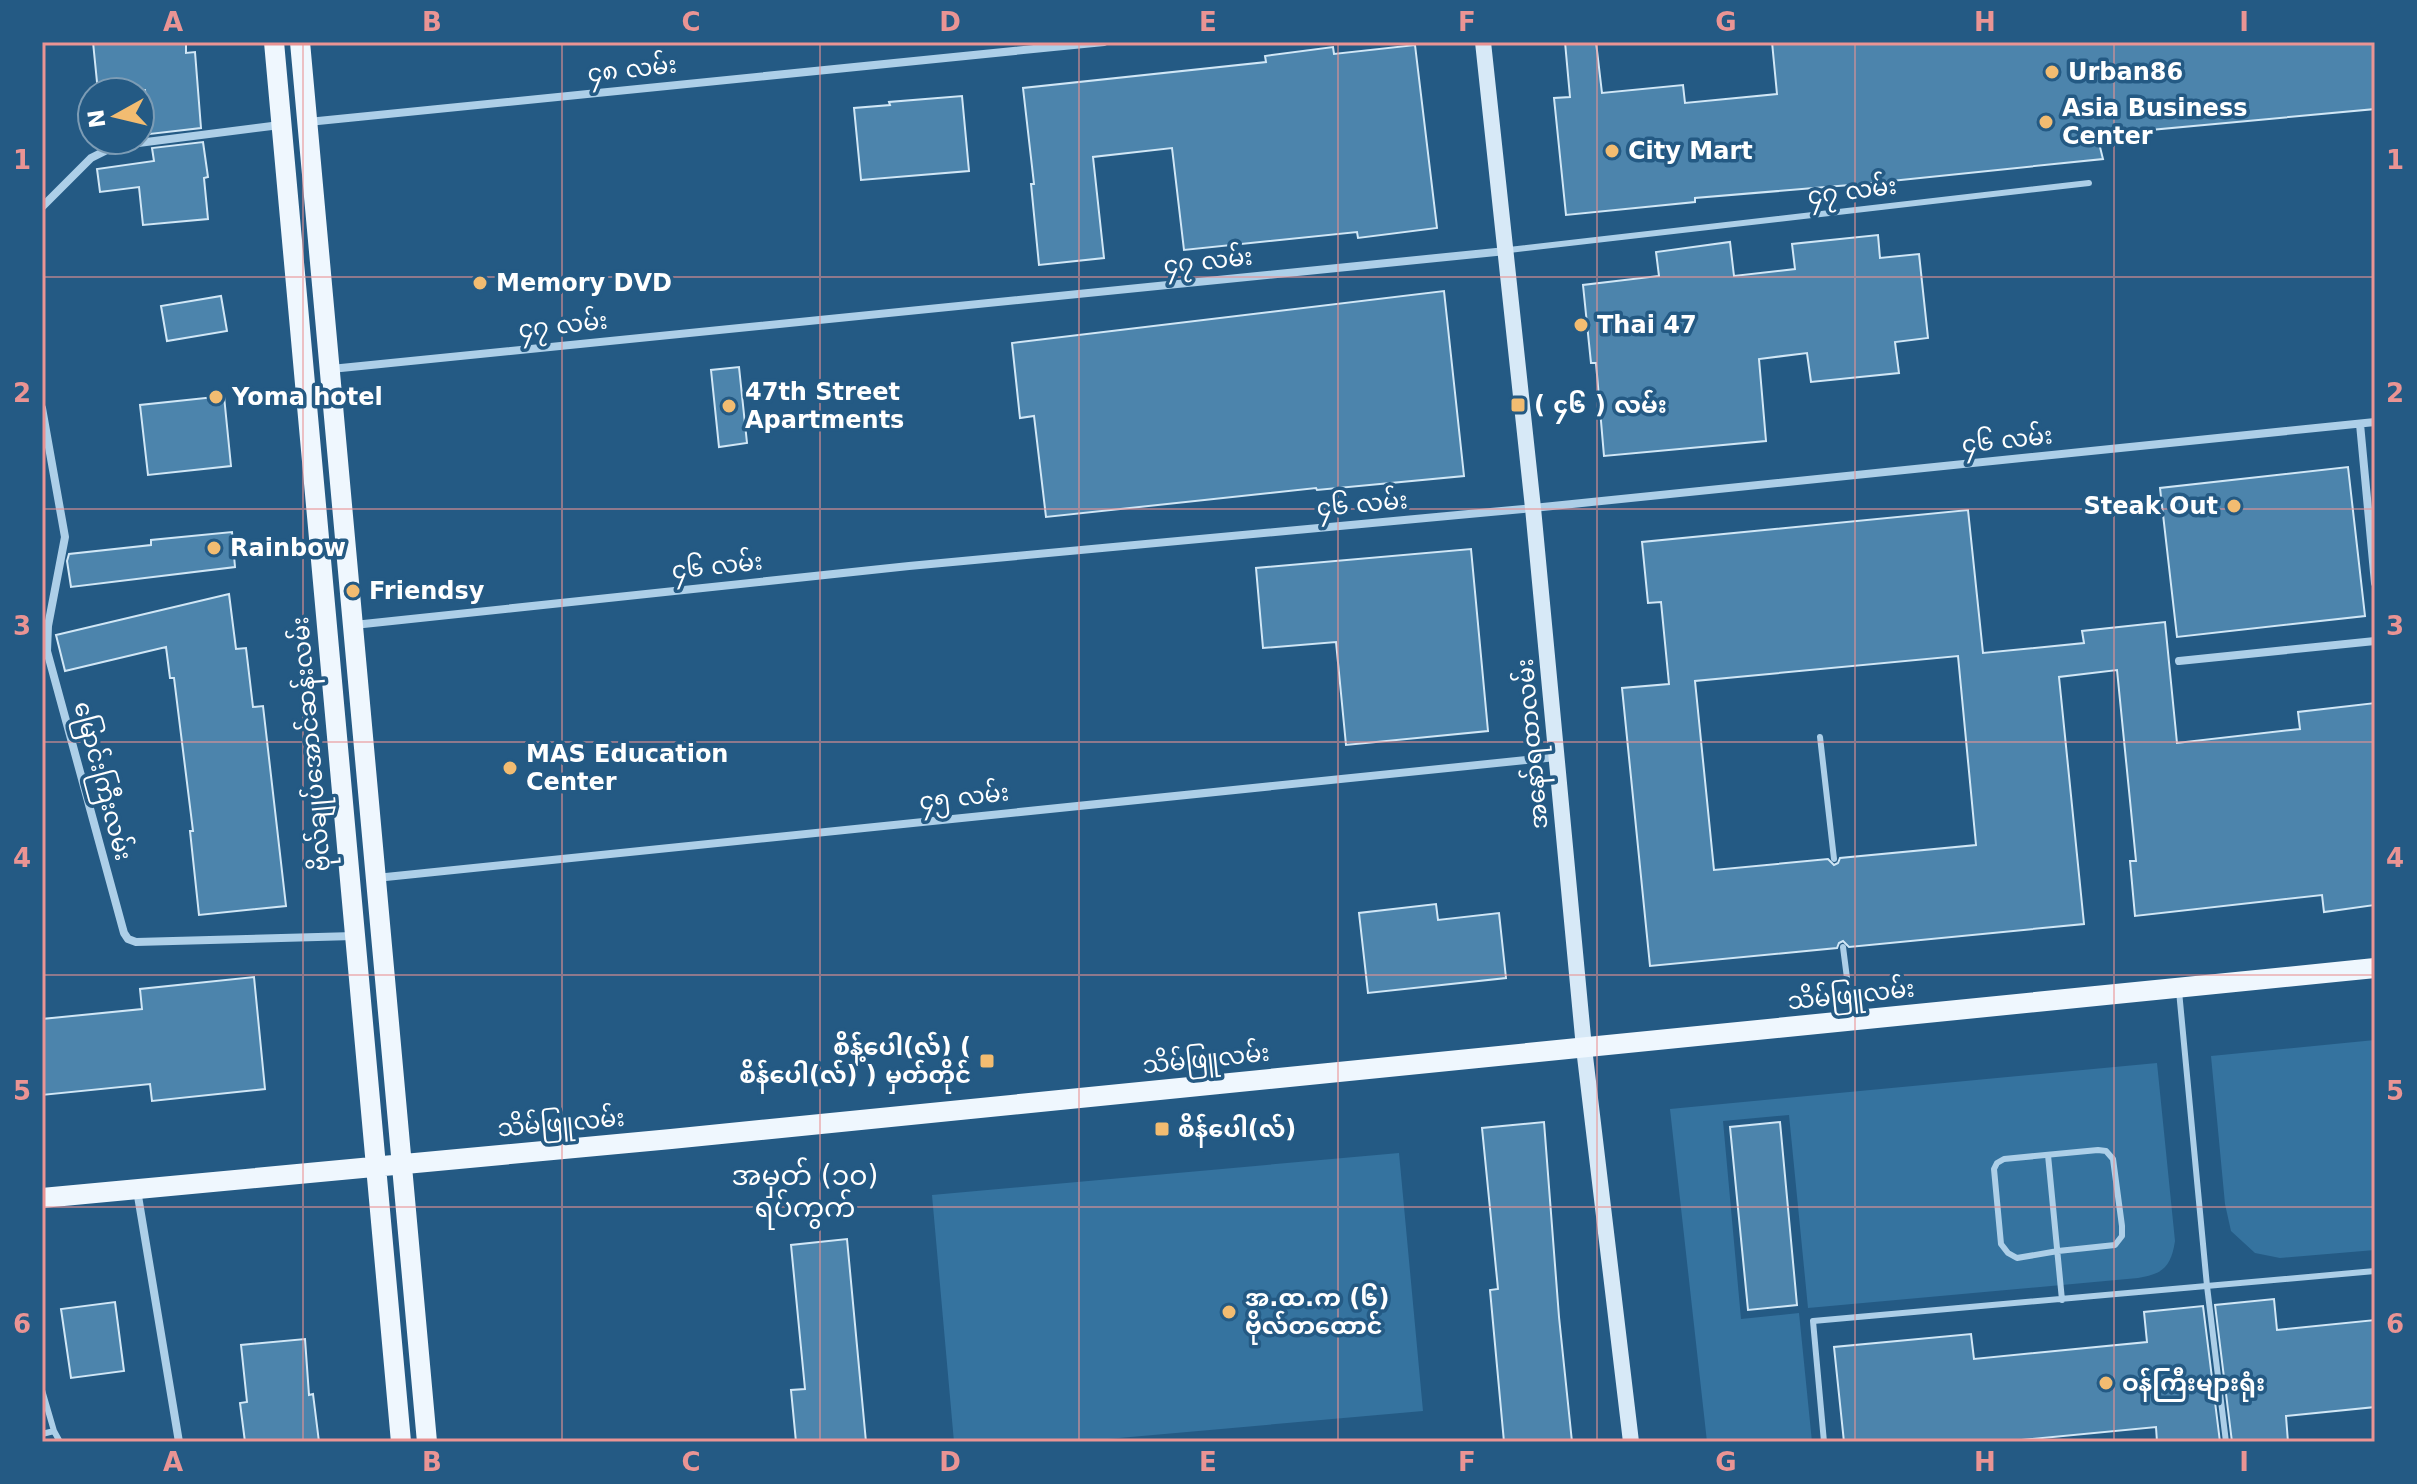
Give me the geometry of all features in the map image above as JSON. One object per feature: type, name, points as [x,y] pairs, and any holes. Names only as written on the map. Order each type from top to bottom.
[{"type":"main road","name":"ဗိုလ်ချုပ်အောင်ဆန်းလမ်း","points":[[274,42],[401,1442]]},
{"type":"main road","points":[[300,42],[427,1442]]},
{"type":"main road","name":"အနော်ရထာလမ်း","points":[[1483,42],[1533,508],[1584,1048],[1631,1442]]},
{"type":"main road","name":"သိမ်ဖြူလမ်း","points":[[42,1198],[2375,968]]},
{"type":"street","name":"၄၈ လမ်း","points":[[307,122],[1104,42]]},
{"type":"street","points":[[42,207],[91,158],[115,146],[281,125]]},
{"type":"street","name":"၄၇ လမ်း","points":[[330,369],[1506,251]]},
{"type":"street","name":"မြောင်းကြီးလမ်း","points":[[42,408],[65,537],[48,626],[47,651],[124,933],[136,942],[355,936]]},
{"type":"street","name":"၄၆ လမ်း","points":[[353,625],[909,566],[1533,508],[2375,422]]},
{"type":"street","points":[[2360,424],[2375,583]]},
{"type":"street","points":[[2179,661],[2375,641]]},
{"type":"street","name":"၄၅ လမ်း","points":[[376,878],[1557,757]]},
{"type":"street","points":[[137,1189],[179,1442]]},
{"type":"lane","name":"၄၇ လမ်း","points":[[1506,251],[2089,183]]},
{"type":"lane","points":[[1820,737],[1834,859]]},
{"type":"lane","points":[[1843,947],[1852,1021]]},
{"type":"lane","points":[[2179,988],[2207,1286],[2226,1442]]},
{"type":"lane","points":[[2106,1151],[2113,1159],[2122,1236],[2115,1245],[2058,1251],[2017,1258],[2008,1253],[2001,1244],[1994,1169],[2004,1159],[2106,1151]]},
{"type":"lane","points":[[2048,1155],[2062,1300]]},
{"type":"lane","points":[[1824,1442],[1813,1321],[2375,1271]]},
{"type":"lane","points":[[42,1390],[60,1442]]},
{"type":"lane","points":[[42,1434],[54,1431]]},
{"type":"shaded area","points":[[2375,1040],[2375,1250],[2280,1258],[2255,1253],[2231,1231],[2225,1204],[2211,1056]]},
{"type":"shaded area","points":[[2157,1063],[2175,1241],[2164,1268],[2138,1278],[1808,1308],[1789,1115],[1723,1121],[1741,1319],[1799,1313],[1812,1442],[1707,1442],[1670,1109]]},
{"type":"shaded area","name":"အ.ထ.က (၆) ဗိုလ်တထောင်","points":[[1399,1153],[1423,1411],[1074,1442],[954,1442],[932,1195]]},
{"type":"building","points":[[93,42],[186,42],[186,53],[195,52],[201,128],[156,133],[156,76],[96,76]]},
{"type":"building","points":[[1565,42],[1596,42],[1602,93],[1683,85],[1685,103],[1777,94],[1772,42],[2375,42],[2375,109],[2097,135],[2103,159],[1695,198],[1695,202],[1566,215],[1554,98],[1570,97]]},
{"type":"building","points":[[1415,45],[1437,228],[1358,238],[1357,232],[1184,250],[1172,148],[1093,157],[1104,258],[1039,265],[1023,88],[1266,62],[1265,56],[1333,47],[1334,54]]},
{"type":"building","points":[[962,96],[969,171],[861,180],[854,108]]},
{"type":"building","points":[[203,142],[208,177],[204,178],[208,219],[143,225],[139,187],[100,192],[97,169],[154,161],[156,148]]},
{"type":"building","points":[[1878,235],[1880,258],[1919,254],[1928,338],[1895,342],[1899,373],[1811,382],[1807,353],[1759,359],[1766,441],[1604,456],[1596,363],[1591,363],[1583,285],[1659,276],[1656,252],[1730,242],[1734,276],[1795,269],[1792,244]]},
{"type":"building","points":[[1444,291],[1464,476],[1316,488],[1046,517],[1034,416],[1020,418],[1012,343]]},
{"type":"building","points":[[221,296],[227,331],[167,341],[161,306]]},
{"type":"building","name":"47th Street Apartments","points":[[739,367],[747,443],[719,447],[711,370]]},
{"type":"building","points":[[224,396],[231,466],[148,475],[140,405]]},
{"type":"building","points":[[2348,467],[2365,616],[2177,637],[2160,488]]},
{"type":"building","points":[[1968,510],[1983,653],[2084,643],[2082,631],[2165,622],[2177,743],[2300,729],[2298,712],[2375,703],[2375,905],[2324,912],[2322,895],[2135,916],[2130,861],[2136,861],[2117,670],[2059,677],[2084,924],[1849,947],[1843,941],[1837,948],[1650,966],[1622,688],[1669,684],[1661,602],[1648,603],[1642,542]],"holes":[[[1958,656],[1976,845],[1840,858],[1834,865],[1828,859],[1714,870],[1695,681]]]},
{"type":"building","points":[[232,532],[235,567],[71,587],[67,561],[69,554],[151,545],[151,540]]},
{"type":"building","points":[[1471,549],[1488,731],[1346,745],[1336,642],[1263,648],[1256,568]]},
{"type":"building","points":[[229,594],[236,649],[246,648],[253,707],[263,706],[286,906],[199,915],[190,831],[193,831],[174,678],[170,678],[166,647],[65,671],[56,635]]},
{"type":"building","points":[[1436,904],[1438,920],[1499,913],[1506,978],[1368,993],[1359,913]]},
{"type":"building","points":[[254,977],[265,1089],[152,1101],[150,1084],[42,1095],[42,1019],[142,1009],[140,989]]},
{"type":"building","points":[[1544,1122],[1572,1442],[1504,1442],[1490,1290],[1498,1289],[1482,1128]]},
{"type":"building","points":[[1780,1122],[1797,1305],[1748,1310],[1730,1127]]},
{"type":"building","points":[[847,1239],[866,1442],[796,1442],[791,1390],[805,1389],[791,1245]]},
{"type":"building","points":[[2274,1299],[2277,1330],[2375,1320],[2375,1407],[2286,1416],[2288,1442],[2232,1442],[2215,1305]]},
{"type":"building","points":[[115,1302],[124,1371],[71,1378],[61,1309]]},
{"type":"building","name":"ဝန်ကြီးများရုံး","points":[[2203,1306],[2220,1442],[2157,1442],[2156,1427],[2001,1442],[1844,1442],[1834,1347],[1971,1334],[1974,1359],[2147,1342],[2144,1312]]},
{"type":"building","points":[[305,1339],[309,1395],[313,1394],[319,1442],[245,1442],[240,1403],[247,1402],[241,1345]]},
{"type":"place","name":"Urban86","points":[[2052,72]]},
{"type":"place","name":"Asia Business Center","points":[[2046,122]]},
{"type":"place","name":"City Mart","points":[[1612,151]]},
{"type":"place","name":"Memory DVD","points":[[480,283]]},
{"type":"place","name":"Thai 47","points":[[1581,325]]},
{"type":"place","name":"Yoma hotel","points":[[216,397]]},
{"type":"place","name":"( ၄၆ ) လမ်း","points":[[1518,405]]},
{"type":"place","name":"47th Street Apartments","points":[[729,406]]},
{"type":"place","name":"Steak Out","points":[[2234,506]]},
{"type":"place","name":"Rainbow","points":[[214,548]]},
{"type":"place","name":"Friendsy","points":[[353,591]]},
{"type":"place","name":"MAS Education Center","points":[[510,768]]},
{"type":"place","name":"စိန့်ပေါ(လ်) ( စိန်ပေါ(လ်) ) မှတ်တိုင်","points":[[987,1061]]},
{"type":"place","name":"စိန်ပေါ(လ်)","points":[[1162,1129]]},
{"type":"place","name":"အ.ထ.က (၆) ဗိုလ်တထောင်","points":[[1229,1312]]},
{"type":"place","name":"ဝန်ကြီးများရုံး","points":[[2106,1383]]},
{"type":"district","name":"အမှတ် (၁၀) ရပ်ကွက်","points":[[805,1191]]}]
